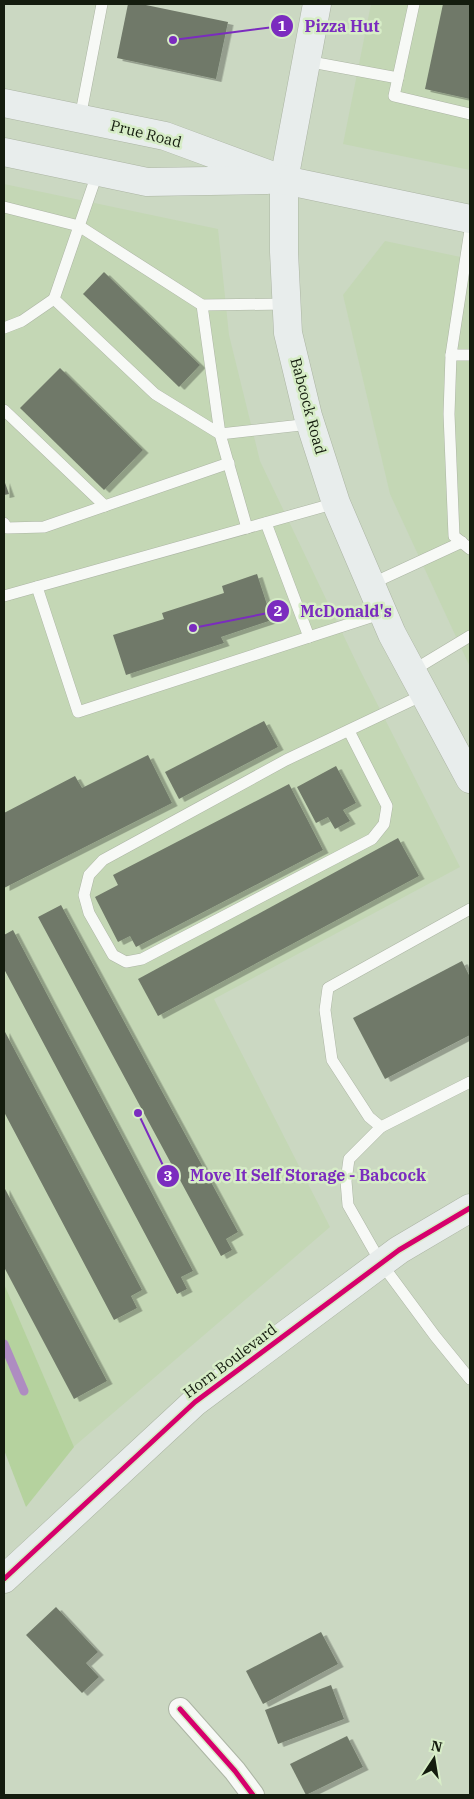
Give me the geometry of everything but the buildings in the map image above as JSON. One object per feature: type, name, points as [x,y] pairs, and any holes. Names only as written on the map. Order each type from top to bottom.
[{"type":"main road","name":"Babcock Road","points":[[317,4],[284,180],[284,252],[288,333],[311,424],[336,503],[383,613],[418,683],[467,765]]},
{"type":"main road","name":"Prue Road","points":[[4,103],[165,136],[284,180],[470,219]]},
{"type":"main road","name":"Prue Road","points":[[4,152],[147,182],[284,180]]},
{"type":"main road","name":"Horn Boulevard","points":[[4,1579],[196,1402],[399,1250],[470,1208]]},
{"type":"street","points":[[180,1709],[254,1795]]},
{"type":"lane","points":[[80,118],[102,4]]},
{"type":"lane","points":[[414,4],[394,96],[470,114]]},
{"type":"lane","points":[[306,61],[398,78]]},
{"type":"lane","points":[[4,328],[22,321],[54,299],[98,171]]},
{"type":"lane","points":[[4,207],[79,226],[202,305],[286,304]]},
{"type":"lane","points":[[371,584],[466,546],[454,536],[449,414],[451,355],[470,230]]},
{"type":"lane","points":[[54,299],[155,394],[220,434],[311,424]]},
{"type":"lane","points":[[202,305],[220,434],[247,528]]},
{"type":"lane","points":[[451,355],[470,355]]},
{"type":"lane","points":[[4,410],[105,506]]},
{"type":"lane","points":[[4,522],[7,528],[44,527],[229,463]]},
{"type":"lane","points":[[4,596],[336,503]]},
{"type":"lane","points":[[266,523],[309,637]]},
{"type":"lane","points":[[37,587],[78,712],[383,613]]},
{"type":"lane","points":[[349,730],[387,806],[384,824],[372,838],[142,959],[126,962],[113,955],[89,913],[84,895],[89,875],[103,860],[286,760],[349,730],[418,683],[470,636]]},
{"type":"lane","points":[[381,1127],[369,1117],[332,1060],[325,1010],[328,988],[470,909]]},
{"type":"lane","points":[[470,1082],[381,1127],[349,1159],[346,1181],[348,1205],[381,1263],[434,1336],[470,1379]]},
{"type":"shaded area","points":[[371,4],[470,4],[470,170],[343,144]]},
{"type":"shaded area","points":[[4,184],[218,229],[229,335],[260,461],[360,670],[460,867],[214,999],[330,1227],[70,1450],[4,1292]]},
{"type":"shaded area","points":[[385,241],[470,259],[470,667],[390,494],[343,295]]},
{"type":"shaded area","points":[[4,1284],[74,1447],[26,1507],[4,1450]]},
{"type":"waterway","points":[[4,1344],[24,1391]]},
{"type":"cycle path","points":[[4,1579],[195,1402],[399,1250],[470,1208]]},
{"type":"cycle path","points":[[180,1709],[235,1771],[253,1795]]},
{"type":"place","name":"Pizza Hut","points":[[173,40]]},
{"type":"place","name":"McDonald's","points":[[193,628]]},
{"type":"place","name":"Move It Self Storage - Babcock","points":[[138,1113]]}]
